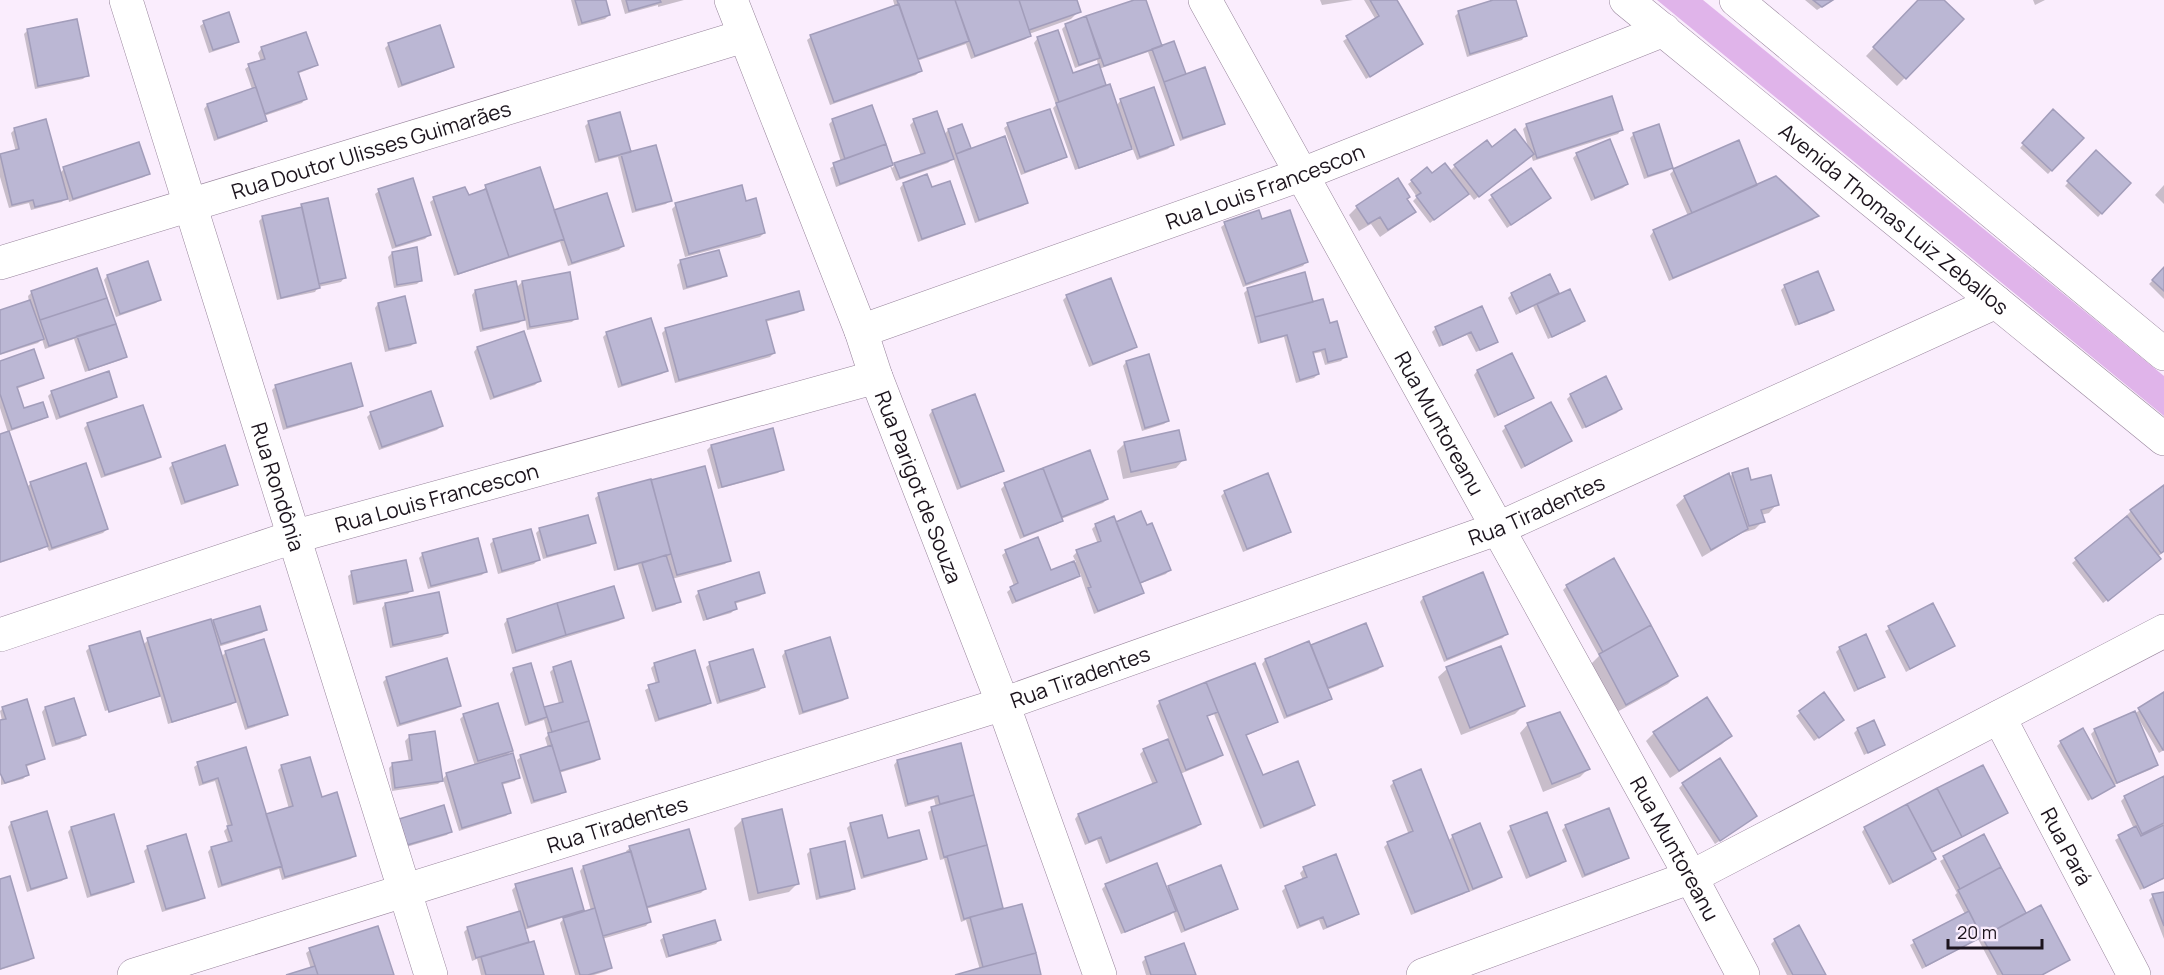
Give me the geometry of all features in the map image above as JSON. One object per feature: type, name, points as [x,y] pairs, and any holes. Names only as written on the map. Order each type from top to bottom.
[{"type":"street","name":"Rua Rondônia","points":[[126,0],[431,975]]},
{"type":"street","name":"Rua Parigot de Souza","points":[[731,0],[861,331],[876,377],[1003,704],[1100,975]]},
{"type":"street","name":"Rua Muntoreanu","points":[[1205,0],[1300,175],[1499,528],[1743,975]]},
{"type":"street","name":"Avenida Thomas Luiz Zeballos","points":[[1626,0],[2164,439]]},
{"type":"street","points":[[1736,0],[2164,354]]},
{"type":"street","name":"Rua Louis Francescon","points":[[861,331],[1300,175],[1664,30]]},
{"type":"street","name":"Rua Doutor Ulisses Guimarães","points":[[0,263],[744,36]]},
{"type":"street","name":"Rua Tiradentes","points":[[134,975],[1003,704],[1499,528],[1996,302]]},
{"type":"street","name":"Rua Louis Francescon","points":[[0,635],[293,537],[876,377]]},
{"type":"street","points":[[1423,975],[1691,877],[2164,631]]},
{"type":"street","name":"Rua Pará","points":[[1999,717],[2134,975]]},
{"type":"shaded area","points":[[1657,0],[1703,0],[2164,376],[2164,416]]},
{"type":"building","points":[[575,0],[606,0],[610,15],[582,23]]},
{"type":"building","points":[[626,0],[660,0],[661,2],[629,11]]},
{"type":"building","points":[[897,0],[955,0],[969,41],[918,59]]},
{"type":"building","points":[[955,0],[1019,0],[1031,36],[975,56]]},
{"type":"building","points":[[1019,0],[1077,0],[1081,12],[1029,30]]},
{"type":"building","points":[[1134,0],[1146,0],[1162,46],[1104,66],[1086,16]]},
{"type":"building","points":[[1370,0],[1397,0],[1423,44],[1370,77],[1346,36],[1379,16]]},
{"type":"building","points":[[1493,0],[1516,0],[1527,36],[1470,54],[1458,11]]},
{"type":"building","points":[[1813,0],[1833,0],[1822,7]]},
{"type":"building","points":[[1918,0],[1944,0],[1964,19],[1906,79],[1873,47]]},
{"type":"building","points":[[899,4],[922,71],[834,102],[810,35]]},
{"type":"building","points":[[229,12],[239,42],[213,50],[203,21]]},
{"type":"building","points":[[1086,16],[1100,58],[1079,65],[1065,24]]},
{"type":"building","points":[[77,19],[89,76],[38,86],[27,29]]},
{"type":"building","points":[[440,25],[454,67],[402,85],[388,43]]},
{"type":"building","points":[[1058,30],[1073,73],[1099,64],[1106,85],[1059,102],[1037,37]]},
{"type":"building","points":[[306,32],[318,65],[298,72],[307,99],[265,114],[248,64],[265,59],[261,47]]},
{"type":"building","points":[[1174,41],[1186,74],[1164,82],[1152,49]]},
{"type":"building","points":[[1205,67],[1225,124],[1183,138],[1164,82]]},
{"type":"building","points":[[1110,84],[1132,149],[1079,168],[1056,103]]},
{"type":"building","points":[[256,87],[267,121],[218,138],[207,104]]},
{"type":"building","points":[[1154,87],[1174,145],[1140,157],[1120,99]]},
{"type":"building","points":[[1612,96],[1623,130],[1537,158],[1526,124]]},
{"type":"building","points":[[872,105],[886,144],[845,159],[832,119]]},
{"type":"building","points":[[1050,109],[1067,157],[1025,172],[1007,123]]},
{"type":"building","points":[[2053,109],[2084,138],[2052,171],[2022,143]]},
{"type":"building","points":[[937,111],[954,159],[900,178],[894,163],[925,153],[913,119]]},
{"type":"building","points":[[620,112],[631,152],[599,160],[588,121]]},
{"type":"building","points":[[46,119],[68,199],[35,207],[33,200],[12,205],[0,154],[19,149],[14,128]]},
{"type":"building","points":[[962,124],[971,148],[956,154],[948,129]]},
{"type":"building","points":[[1659,124],[1673,168],[1648,176],[1633,133]]},
{"type":"building","points":[[1515,129],[1534,154],[1479,197],[1454,165],[1487,140],[1492,147]]},
{"type":"building","points":[[1005,136],[1028,203],[979,220],[956,154]]},
{"type":"building","points":[[1610,139],[1628,184],[1595,198],[1576,153]]},
{"type":"building","points":[[1739,140],[1757,185],[1692,213],[1673,169]]},
{"type":"building","points":[[139,142],[150,174],[73,199],[63,167]]},
{"type":"building","points":[[886,144],[893,165],[840,184],[833,163]]},
{"type":"building","points":[[656,145],[672,201],[636,210],[621,154]]},
{"type":"building","points":[[2096,150],[2131,183],[2102,214],[2067,181]]},
{"type":"building","points":[[1445,163],[1469,194],[1434,220],[1416,196],[1421,193],[1411,180],[1427,167],[1432,173]]},
{"type":"building","points":[[540,167],[564,239],[509,257],[485,185]]},
{"type":"building","points":[[1531,168],[1551,198],[1511,225],[1491,195]]},
{"type":"building","points":[[927,174],[932,187],[950,181],[965,224],[922,239],[903,183]]},
{"type":"building","points":[[1776,176],[1819,216],[1673,278],[1653,230]]},
{"type":"building","points":[[413,178],[431,235],[396,246],[378,189]]},
{"type":"building","points":[[1398,178],[1410,197],[1407,199],[1416,212],[1388,230],[1380,217],[1368,224],[1356,206]]},
{"type":"building","points":[[742,185],[746,201],[756,198],[765,233],[689,254],[675,203]]},
{"type":"building","points":[[465,187],[469,195],[486,189],[509,257],[458,274],[433,197]]},
{"type":"building","points":[[607,193],[624,246],[572,263],[554,210]]},
{"type":"building","points":[[328,198],[346,278],[319,284],[301,204]]},
{"type":"building","points":[[302,207],[320,288],[281,298],[262,216]]},
{"type":"building","points":[[1259,210],[1262,219],[1290,210],[1308,262],[1246,284],[1224,222]]},
{"type":"building","points":[[417,247],[422,281],[397,285],[392,252]]},
{"type":"building","points":[[719,250],[727,276],[687,287],[680,260]]},
{"type":"building","points":[[148,261],[161,300],[120,314],[107,275]]},
{"type":"building","points":[[2164,267],[2164,291],[2152,280]]},
{"type":"building","points":[[97,268],[107,298],[40,320],[31,291]]},
{"type":"building","points":[[1818,271],[1834,310],[1799,324],[1784,285]]},
{"type":"building","points":[[570,272],[578,319],[530,327],[522,281]]},
{"type":"building","points":[[1305,272],[1313,302],[1255,317],[1247,288]]},
{"type":"building","points":[[1550,274],[1559,293],[1520,312],[1511,293]]},
{"type":"building","points":[[1111,278],[1137,347],[1093,364],[1066,295]]},
{"type":"building","points":[[516,281],[525,320],[483,329],[475,290]]},
{"type":"building","points":[[1570,289],[1585,321],[1552,337],[1537,304]]},
{"type":"building","points":[[799,291],[804,310],[766,320],[775,353],[679,380],[665,328]]},
{"type":"building","points":[[405,296],[416,343],[389,349],[378,303]]},
{"type":"building","points":[[107,298],[116,324],[49,346],[40,320]]},
{"type":"building","points":[[1323,299],[1330,323],[1337,321],[1347,357],[1328,362],[1325,349],[1313,352],[1319,374],[1300,380],[1287,335],[1261,342],[1255,317]]},
{"type":"building","points":[[30,300],[44,339],[0,354],[0,310]]},
{"type":"building","points":[[1482,306],[1498,342],[1480,350],[1471,332],[1443,345],[1435,327]]},
{"type":"building","points":[[651,318],[668,371],[622,385],[606,332]]},
{"type":"building","points":[[116,324],[127,357],[89,370],[77,336]]},
{"type":"building","points":[[524,331],[541,381],[494,397],[477,347]]},
{"type":"building","points":[[34,349],[44,378],[17,387],[24,408],[43,402],[48,417],[12,429],[0,394],[0,361]]},
{"type":"building","points":[[1512,353],[1534,398],[1498,415],[1477,370]]},
{"type":"building","points":[[1149,354],[1169,421],[1145,428],[1126,361]]},
{"type":"building","points":[[351,363],[363,406],[287,427],[275,385]]},
{"type":"building","points":[[109,371],[117,397],[60,417],[51,391]]},
{"type":"building","points":[[1606,376],[1622,409],[1586,427],[1570,394]]},
{"type":"building","points":[[431,391],[443,426],[382,447],[370,412]]},
{"type":"building","points":[[975,394],[1004,471],[961,487],[932,410]]},
{"type":"building","points":[[1551,402],[1572,441],[1525,466],[1505,426]]},
{"type":"building","points":[[143,405],[161,457],[105,475],[87,423]]},
{"type":"building","points":[[773,428],[784,470],[722,487],[711,445]]},
{"type":"building","points":[[1179,430],[1186,460],[1131,472],[1124,442]]},
{"type":"building","points":[[9,431],[48,546],[0,562],[0,434]]},
{"type":"building","points":[[225,445],[238,485],[185,502],[172,463]]},
{"type":"building","points":[[1090,450],[1108,499],[1062,517],[1043,468]]},
{"type":"building","points":[[86,463],[108,529],[52,548],[30,482]]},
{"type":"building","points":[[705,466],[731,561],[677,575],[651,480]]},
{"type":"building","points":[[1043,468],[1063,521],[1024,536],[1004,483]]},
{"type":"building","points":[[1748,468],[1751,480],[1771,475],[1779,505],[1761,510],[1765,522],[1749,526],[1732,473]]},
{"type":"building","points":[[1268,473],[1291,532],[1247,549],[1224,491]]},
{"type":"building","points":[[1729,473],[1748,529],[1711,550],[1684,496]]},
{"type":"building","points":[[651,479],[671,554],[618,569],[598,493]]},
{"type":"building","points":[[2164,485],[2164,551],[2161,553],[2130,510]]},
{"type":"building","points":[[1141,511],[1147,525],[1152,523],[1171,570],[1140,583],[1116,522]]},
{"type":"building","points":[[588,515],[596,543],[547,556],[539,528]]},
{"type":"building","points":[[1114,516],[1144,593],[1098,611],[1076,550],[1101,541],[1095,524]]},
{"type":"building","points":[[2127,516],[2161,559],[2108,601],[2075,558]]},
{"type":"building","points":[[531,529],[540,560],[502,571],[493,539]]},
{"type":"building","points":[[1038,537],[1051,570],[1074,561],[1080,576],[1016,601],[1010,587],[1018,583],[1005,550]]},
{"type":"building","points":[[478,538],[487,572],[431,586],[422,553]]},
{"type":"building","points":[[666,555],[681,602],[656,609],[642,563]]},
{"type":"building","points":[[1614,558],[1651,625],[1603,652],[1566,585]]},
{"type":"building","points":[[406,560],[413,591],[357,602],[351,571]]},
{"type":"building","points":[[759,572],[765,593],[735,602],[737,609],[707,619],[698,591]]},
{"type":"building","points":[[1483,572],[1508,634],[1447,659],[1423,597]]},
{"type":"building","points":[[614,586],[624,618],[566,635],[557,603]]},
{"type":"building","points":[[439,592],[448,633],[393,645],[385,603]]},
{"type":"building","points":[[557,603],[566,635],[516,651],[507,619]]},
{"type":"building","points":[[1933,603],[1955,646],[1910,669],[1888,626]]},
{"type":"building","points":[[260,606],[267,630],[221,644],[213,620]]},
{"type":"building","points":[[211,619],[236,702],[172,722],[147,638]]},
{"type":"building","points":[[1366,623],[1383,666],[1328,688],[1311,645]]},
{"type":"building","points":[[1651,625],[1678,676],[1626,705],[1599,654]]},
{"type":"building","points":[[140,631],[160,696],[109,712],[89,646]]},
{"type":"building","points":[[1866,634],[1885,677],[1858,689],[1839,647]]},
{"type":"building","points":[[830,637],[848,698],[803,712],[785,651]]},
{"type":"building","points":[[264,639],[288,715],[248,727],[225,651]]},
{"type":"building","points":[[1309,641],[1332,699],[1287,716],[1265,659]]},
{"type":"building","points":[[1501,646],[1525,706],[1470,728],[1446,667]]},
{"type":"building","points":[[753,649],[765,687],[720,701],[709,662]]},
{"type":"building","points":[[695,650],[711,703],[659,719],[648,685],[659,682],[654,663]]},
{"type":"building","points":[[447,658],[461,706],[400,724],[386,677]]},
{"type":"building","points":[[571,661],[589,721],[552,732],[544,707],[563,702],[553,667]]},
{"type":"building","points":[[531,663],[547,717],[529,723],[513,668]]},
{"type":"building","points":[[1255,663],[1278,722],[1246,735],[1263,775],[1298,761],[1315,805],[1264,826],[1206,682]]},
{"type":"building","points":[[1206,682],[1218,712],[1207,716],[1223,755],[1186,770],[1159,701]]},
{"type":"building","points":[[1824,692],[1844,720],[1819,738],[1799,711]]},
{"type":"building","points":[[2164,692],[2164,750],[2163,750],[2138,708]]},
{"type":"building","points":[[1707,697],[1732,736],[1679,771],[1653,732]]},
{"type":"building","points":[[74,698],[86,735],[56,744],[45,707]]},
{"type":"building","points":[[27,699],[45,759],[26,765],[29,775],[5,783],[0,773],[0,720],[6,719],[2,707]]},
{"type":"building","points":[[498,703],[513,751],[478,761],[463,714]]},
{"type":"building","points":[[2135,711],[2158,765],[2117,783],[2094,729]]},
{"type":"building","points":[[1560,712],[1590,769],[1552,784],[1527,723]]},
{"type":"building","points":[[1874,720],[1885,745],[1868,753],[1857,728]]},
{"type":"building","points":[[589,721],[600,759],[560,771],[548,733]]},
{"type":"building","points":[[2083,728],[2115,786],[2092,799],[2060,741]]},
{"type":"building","points":[[435,731],[443,781],[395,788],[392,763],[412,760],[409,735]]},
{"type":"building","points":[[1168,739],[1201,824],[1110,861],[1101,837],[1089,842],[1078,814],[1157,782],[1143,749]]},
{"type":"building","points":[[961,743],[974,795],[940,804],[938,796],[908,804],[897,760]]},
{"type":"building","points":[[552,745],[566,792],[534,801],[520,755]]},
{"type":"building","points":[[246,747],[282,866],[222,885],[211,847],[232,841],[227,826],[232,825],[218,778],[203,783],[197,762]]},
{"type":"building","points":[[513,753],[520,778],[502,783],[511,813],[462,828],[446,773]]},
{"type":"building","points":[[310,757],[322,797],[337,792],[356,856],[285,877],[266,814],[293,806],[281,765]]},
{"type":"building","points":[[1720,758],[1757,816],[1720,841],[1682,783]]},
{"type":"building","points":[[1983,765],[2008,813],[1962,837],[1937,788]]},
{"type":"building","points":[[1421,769],[1469,891],[1415,912],[1387,842],[1413,831],[1393,781]]},
{"type":"building","points":[[2164,776],[2164,823],[2142,834],[2124,796]]},
{"type":"building","points":[[1937,788],[1962,837],[1932,852],[1907,804]]},
{"type":"building","points":[[974,795],[987,845],[944,857],[931,807]]},
{"type":"building","points":[[1907,804],[1936,859],[1893,882],[1864,827]]},
{"type":"building","points":[[444,805],[452,832],[407,845],[399,819]]},
{"type":"building","points":[[1609,808],[1629,858],[1585,875],[1565,825]]},
{"type":"building","points":[[782,809],[799,884],[758,893],[742,819]]},
{"type":"building","points":[[47,811],[67,878],[31,889],[11,822]]},
{"type":"building","points":[[1547,812],[1566,861],[1530,876],[1510,826]]},
{"type":"building","points":[[114,814],[134,882],[91,895],[71,827]]},
{"type":"building","points":[[882,815],[888,838],[919,830],[927,859],[864,876],[850,823]]},
{"type":"building","points":[[1480,823],[1502,877],[1473,889],[1452,835]]},
{"type":"building","points":[[2164,825],[2164,878],[2144,888],[2118,835],[2136,826],[2141,836]]},
{"type":"building","points":[[689,829],[706,889],[647,907],[629,846]]},
{"type":"building","points":[[186,834],[205,898],[166,909],[147,846]]},
{"type":"building","points":[[1984,834],[2001,867],[1960,889],[1943,856]]},
{"type":"building","points":[[845,841],[855,889],[820,897],[810,849]]},
{"type":"building","points":[[987,845],[1003,908],[964,919],[947,856]]},
{"type":"building","points":[[631,851],[651,922],[603,936],[583,866]]},
{"type":"building","points":[[1336,854],[1359,914],[1327,927],[1323,917],[1300,926],[1285,886],[1307,877],[1303,867]]},
{"type":"building","points":[[1157,863],[1176,911],[1125,932],[1105,884]]},
{"type":"building","points":[[1221,865],[1238,909],[1185,930],[1168,886]]},
{"type":"building","points":[[2001,867],[2026,913],[1982,937],[1958,890]]},
{"type":"building","points":[[572,868],[584,910],[528,927],[515,884]]},
{"type":"building","points":[[10,876],[34,958],[0,969],[0,879]]},
{"type":"building","points":[[2164,892],[2164,926],[2152,894]]},
{"type":"building","points":[[1022,904],[1036,953],[983,967],[970,917]]},
{"type":"building","points":[[2041,905],[2070,960],[2042,975],[2003,975],[1982,937]]},
{"type":"building","points":[[595,908],[612,968],[580,975],[563,918]]},
{"type":"building","points":[[520,911],[529,942],[476,958],[467,927]]},
{"type":"building","points":[[1969,911],[1982,937],[1926,966],[1913,940]]},
{"type":"building","points":[[715,920],[721,940],[669,956],[663,935]]},
{"type":"building","points":[[1799,925],[1826,975],[1793,975],[1774,939]]},
{"type":"building","points":[[378,926],[394,975],[318,975],[309,948]]},
{"type":"building","points":[[534,941],[544,975],[486,975],[481,957]]},
{"type":"building","points":[[1184,943],[1196,975],[1151,975],[1145,957]]},
{"type":"building","points":[[1036,953],[1041,975],[955,975],[983,967]]},
{"type":"building","points":[[315,966],[318,975],[286,975]]}]
